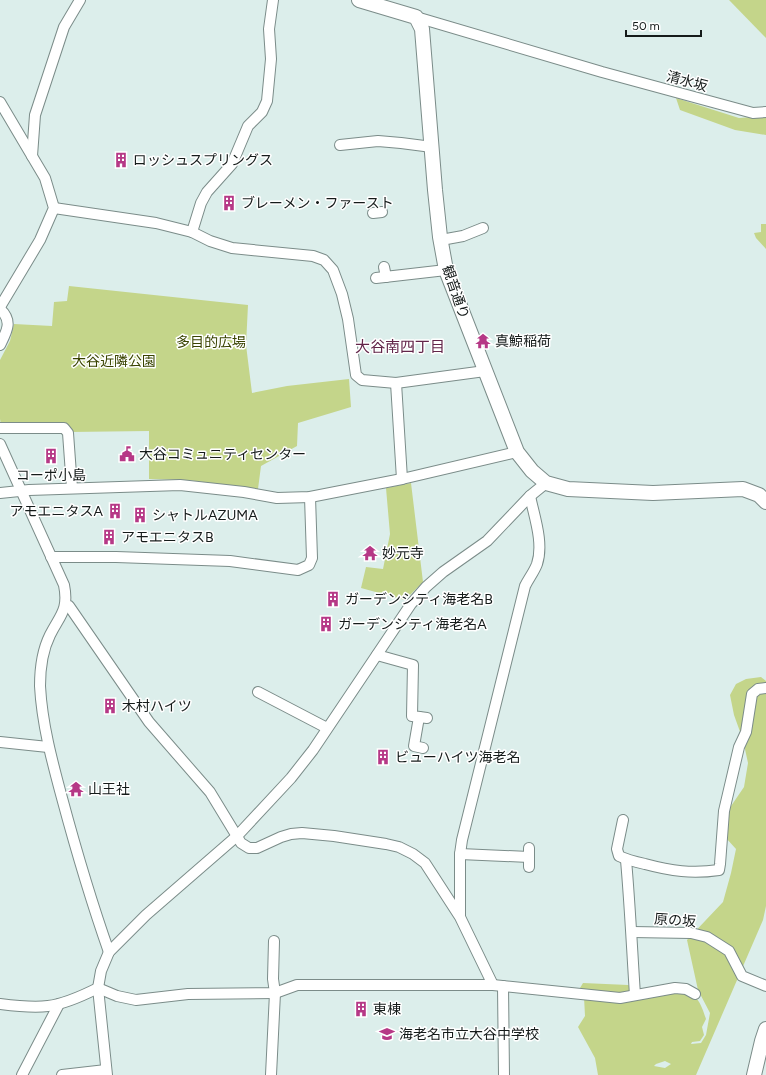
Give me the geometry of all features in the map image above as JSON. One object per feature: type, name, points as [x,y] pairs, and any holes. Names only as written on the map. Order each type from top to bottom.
[{"type":"main road","points":[[360,0],[416,17]]},
{"type":"main road","name":"観音通り","points":[[416,17],[422,29],[441,240],[446,270],[517,452],[532,471],[546,483],[568,489],[653,493],[743,489],[759,495],[766,502]]},
{"type":"main road","points":[[754,1075],[766,1029]]},
{"type":"street","points":[[32,156],[35,115],[64,27],[80,0]]},
{"type":"street","points":[[192,232],[201,203],[207,192],[232,164],[248,126],[262,112],[267,101],[271,67],[269,29],[273,0]]},
{"type":"street","name":"清水坂","points":[[416,17],[602,72],[753,113],[766,112]]},
{"type":"street","points":[[0,102],[45,178],[54,208],[40,240],[0,308],[7,317],[8,322],[6,334],[0,345]]},
{"type":"street","points":[[340,145],[378,141],[432,147]]},
{"type":"street","points":[[54,208],[156,223],[192,232],[210,241],[232,248],[313,256],[324,260],[332,270],[342,294],[348,319],[356,375],[362,380],[396,383],[485,371]]},
{"type":"street","points":[[441,240],[463,236],[483,228]]},
{"type":"street","points":[[382,274],[446,270]]},
{"type":"street","points":[[396,383],[402,479]]},
{"type":"street","points":[[0,428],[64,428],[68,434],[72,488]]},
{"type":"street","points":[[0,444],[64,585],[66,594],[63,614],[49,636],[44,650],[40,686],[48,747],[85,881],[109,952]]},
{"type":"street","points":[[0,493],[72,488],[180,485],[244,492],[277,498],[310,497],[402,479],[517,452]]},
{"type":"street","points":[[62,1075],[106,1073],[98,988],[101,971],[109,952],[146,915],[236,836],[291,778],[313,750],[411,604],[426,587],[442,572],[487,541],[530,496],[546,483]]},
{"type":"street","points":[[460,917],[460,854],[465,826],[482,765],[525,586],[538,562],[538,536],[530,496]]},
{"type":"street","points":[[51,557],[116,557],[230,561],[298,570],[309,565],[312,558],[310,497]]},
{"type":"street","points":[[69,606],[149,722],[210,792],[241,843],[249,848],[257,848],[281,837],[302,833],[361,840],[399,847],[413,854],[425,863],[460,917],[493,985]]},
{"type":"street","points":[[377,655],[414,665],[418,677],[412,716],[423,718],[414,746],[423,748]]},
{"type":"street","points":[[623,820],[618,849],[619,856],[626,860],[669,870],[690,872],[719,870],[724,811],[739,747],[746,732],[752,694],[758,688],[766,688]]},
{"type":"street","points":[[258,692],[270,703],[327,728]]},
{"type":"street","points":[[0,742],[48,747]]},
{"type":"street","points":[[460,854],[529,857]]},
{"type":"street","points":[[626,860],[635,995]]},
{"type":"street","name":"原の坂","points":[[632,932],[691,934],[707,937],[729,951],[742,976],[766,986]]},
{"type":"street","points":[[271,1075],[275,992],[273,980],[274,941]]},
{"type":"street","points":[[0,1004],[46,1006],[59,1004],[98,988],[117,996],[136,1000],[188,994],[275,992],[298,985],[493,985],[620,998],[675,988],[686,989],[695,994]]},
{"type":"street","points":[[503,986],[504,1075]]},
{"type":"street","points":[[22,1075],[59,1004]]},
{"type":"green space","points":[[729,0],[766,0],[766,38]]},
{"type":"green space","points":[[676,98],[739,118],[766,116],[766,135],[735,130],[680,110]]},
{"type":"green space","points":[[761,224],[766,224],[766,249],[756,238],[754,233],[761,232]]},
{"type":"green space","name":"大谷近隣公園","points":[[69,286],[248,305],[246,345],[252,393],[287,386],[349,379],[351,407],[298,423],[297,446],[261,466],[258,489],[188,480],[149,479],[149,431],[70,432],[1,425],[0,360],[10,341],[14,324],[52,326],[54,302],[67,301]]},
{"type":"green space","points":[[411,483],[423,582],[405,600],[361,588],[366,567],[383,569],[390,534],[386,488]]},
{"type":"green space","points":[[761,677],[766,681],[766,906],[763,920],[696,1075],[598,1075],[595,1058],[578,1027],[585,1016],[584,997],[580,988],[583,983],[628,985],[645,997],[672,993],[692,996],[697,999],[706,1019],[702,1027],[704,1035],[700,1041],[692,1042],[691,1044],[701,1043],[706,1035],[710,1013],[698,990],[687,940],[723,902],[731,873],[736,849],[726,838],[727,812],[744,787],[748,763],[743,740],[734,715],[730,695],[736,684],[746,679]],"holes":[[[665,1061],[671,1064],[665,1068],[654,1066]]]},
{"type":"place","name":"ロッシュスプリングス","points":[[121,160]]},
{"type":"place","name":"ブレーメン・ファースト","points":[[229,203]]},
{"type":"place","name":"真鯨稲荷","points":[[483,341]]},
{"type":"place","name":"大谷コミュニティセンター","points":[[127,454]]},
{"type":"place","name":"コーポ小島","points":[[51,456]]},
{"type":"place","name":"アモエニタスA","points":[[115,511]]},
{"type":"place","name":"シャトルAZUMA","points":[[140,515]]},
{"type":"place","name":"アモエニタスB","points":[[109,537]]},
{"type":"place","name":"妙元寺","points":[[370,553]]},
{"type":"place","name":"ガーデンシティ海老名B","points":[[333,599]]},
{"type":"place","name":"ガーデンシティ海老名A","points":[[326,624]]},
{"type":"place","name":"木村ハイツ","points":[[110,706]]},
{"type":"place","name":"ビューハイツ海老名","points":[[383,757]]},
{"type":"place","name":"山王社","points":[[76,789]]},
{"type":"place","name":"東棟","points":[[361,1009]]},
{"type":"place","name":"海老名市立大谷中学校","points":[[387,1034]]},
{"type":"district","name":"大谷南四丁目","points":[[400,347]]},
{"type":"park label","name":"多目的広場","points":[[211,342]]}]
